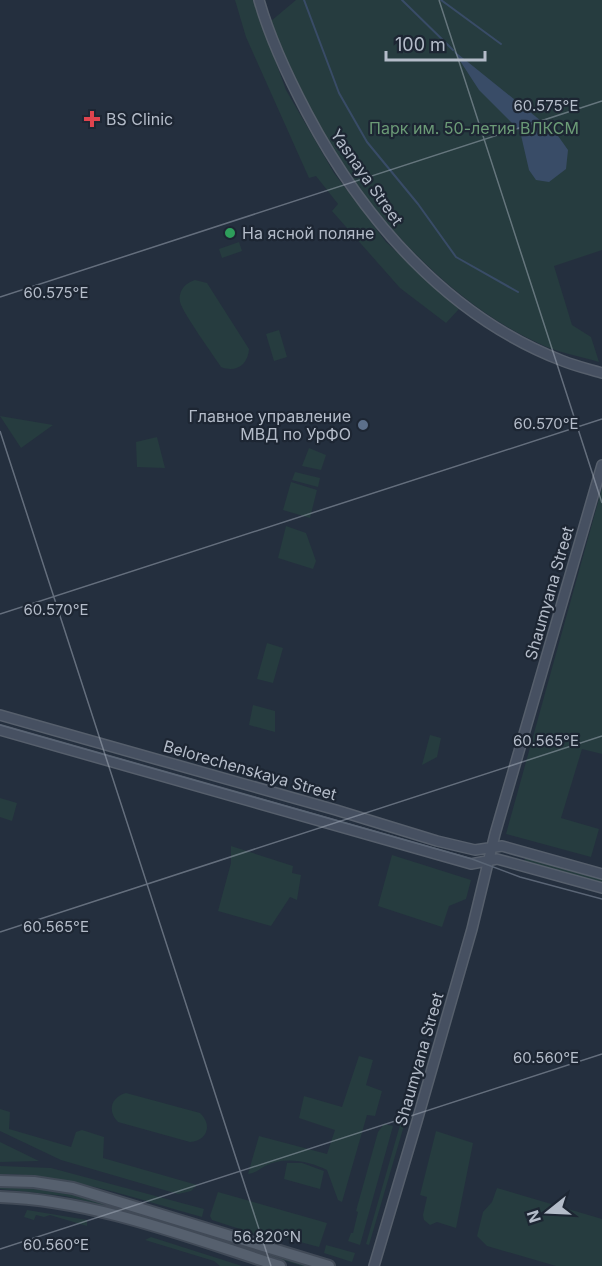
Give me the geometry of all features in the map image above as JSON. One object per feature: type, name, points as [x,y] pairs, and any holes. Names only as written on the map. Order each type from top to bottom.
[{"type":"main road","points":[[0,1181],[34,1182],[72,1188],[329,1266]]},
{"type":"main road","points":[[0,1197],[26,1198],[70,1205],[144,1223],[280,1266]]},
{"type":"street","points":[[259,0],[290,81],[317,132],[363,203],[391,238],[457,299],[491,324],[564,362],[602,373]]},
{"type":"street","name":"Shaumyana Street","points":[[374,1266],[602,465]]},
{"type":"street","name":"Belorechenskaya Street","points":[[0,715],[336,810],[437,841],[475,850],[502,846],[602,874]]},
{"type":"street","name":"Belorechenskaya Street","points":[[0,730],[471,864],[489,859],[508,861],[602,888]]},
{"type":"green space","points":[[235,0],[253,0],[286,90],[334,173],[386,242],[459,309],[446,323],[400,288],[332,211],[338,204],[316,176],[309,178],[246,37]]},
{"type":"green space","name":"Парк им. 50-летия ВЛКСМ","points":[[296,0],[602,0],[602,250],[554,266],[572,325],[591,337],[599,362],[545,346],[514,331],[468,301],[426,265],[388,225],[351,180],[316,120],[271,21]]},
{"type":"green space","points":[[239,242],[242,251],[222,258],[219,249]]},
{"type":"green space","points":[[195,280],[207,283],[249,349],[244,363],[236,368],[221,367],[192,325],[180,302],[181,291],[185,285]]},
{"type":"green space","points":[[279,330],[287,357],[274,361],[266,334]]},
{"type":"green space","points":[[0,416],[53,425],[21,448]]},
{"type":"green space","points":[[157,437],[165,468],[137,467],[136,442]]},
{"type":"green space","points":[[309,448],[326,455],[321,470],[302,466]]},
{"type":"green space","points":[[295,472],[320,478],[318,487],[292,480]]},
{"type":"green space","points":[[291,482],[317,490],[310,518],[283,510]]},
{"type":"green space","points":[[602,488],[602,754],[582,749],[561,818],[599,829],[591,857],[506,834]]},
{"type":"green space","points":[[286,526],[306,533],[316,561],[313,569],[278,558]]},
{"type":"green space","points":[[267,643],[283,648],[273,683],[257,679]]},
{"type":"green space","points":[[253,705],[275,711],[275,732],[249,725]]},
{"type":"green space","points":[[430,735],[441,738],[437,757],[422,765]]},
{"type":"green space","points":[[0,798],[17,803],[12,821],[0,817]]},
{"type":"green space","points":[[231,846],[293,866],[292,873],[301,875],[297,900],[290,897],[271,926],[218,911],[231,863]]},
{"type":"green space","points":[[392,855],[471,880],[466,899],[449,906],[442,927],[378,906]]},
{"type":"green space","points":[[526,857],[602,879],[602,885],[524,862]]},
{"type":"green space","points":[[359,1056],[373,1060],[366,1085],[382,1091],[375,1116],[367,1115],[342,1202],[338,1200],[327,1170],[312,1164],[280,1161],[248,1174],[259,1136],[327,1154],[335,1130],[299,1118],[304,1096],[342,1107]]},
{"type":"green space","points":[[126,1093],[200,1113],[207,1127],[204,1136],[190,1142],[118,1122],[112,1113],[112,1105],[117,1098]]},
{"type":"green space","points":[[406,1104],[410,1105],[369,1245],[366,1244]]},
{"type":"green space","points":[[0,1109],[10,1112],[9,1129],[71,1147],[76,1132],[82,1130],[104,1137],[103,1158],[197,1185],[191,1191],[178,1194],[61,1160],[0,1131]]},
{"type":"green space","points":[[384,1124],[393,1126],[360,1245],[348,1241],[353,1233],[358,1212],[356,1211],[378,1132]]},
{"type":"green space","points":[[436,1131],[473,1143],[456,1228],[437,1222],[430,1225],[424,1220],[427,1197],[420,1195]]},
{"type":"green space","points":[[0,1142],[39,1161],[0,1162]]},
{"type":"green space","points":[[287,1163],[302,1163],[324,1171],[320,1189],[284,1179]]},
{"type":"green space","points":[[0,1166],[51,1168],[204,1209],[202,1217],[77,1183],[26,1175],[0,1174]]},
{"type":"green space","points":[[0,1186],[67,1192],[141,1212],[140,1215],[65,1196],[0,1189]]},
{"type":"green space","points":[[497,1188],[602,1219],[602,1266],[556,1266],[487,1246],[477,1236],[483,1212],[492,1202]]},
{"type":"green space","points":[[218,1192],[327,1223],[319,1247],[274,1235],[271,1239],[212,1220],[210,1216]]},
{"type":"green space","points":[[27,1210],[87,1220],[87,1226],[50,1215],[44,1217],[36,1215],[34,1220],[24,1217]]},
{"type":"green space","points":[[153,1216],[310,1265],[302,1266],[152,1219]]},
{"type":"green space","points":[[151,1237],[242,1266],[220,1266],[214,1261],[145,1240]]},
{"type":"green space","points":[[326,1245],[355,1253],[352,1262],[324,1253]]},
{"type":"water","points":[[453,50],[556,133],[568,150],[566,169],[549,182],[536,180],[529,170],[520,131],[479,90]]},
{"type":"waterway","points":[[304,0],[339,93],[367,142],[418,204],[456,257],[518,292]]},
{"type":"waterway","points":[[402,0],[453,50]]},
{"type":"waterway","points":[[441,0],[501,44]]},
{"type":"tram line","points":[[0,725],[472,859],[520,877],[602,899]]},
{"type":"place","name":"BS Clinic","points":[[92,119]]},
{"type":"place","name":"На ясной поляне","points":[[230,233]]},
{"type":"place","name":"Главное управление МВД по УрФО","points":[[363,425]]}]
